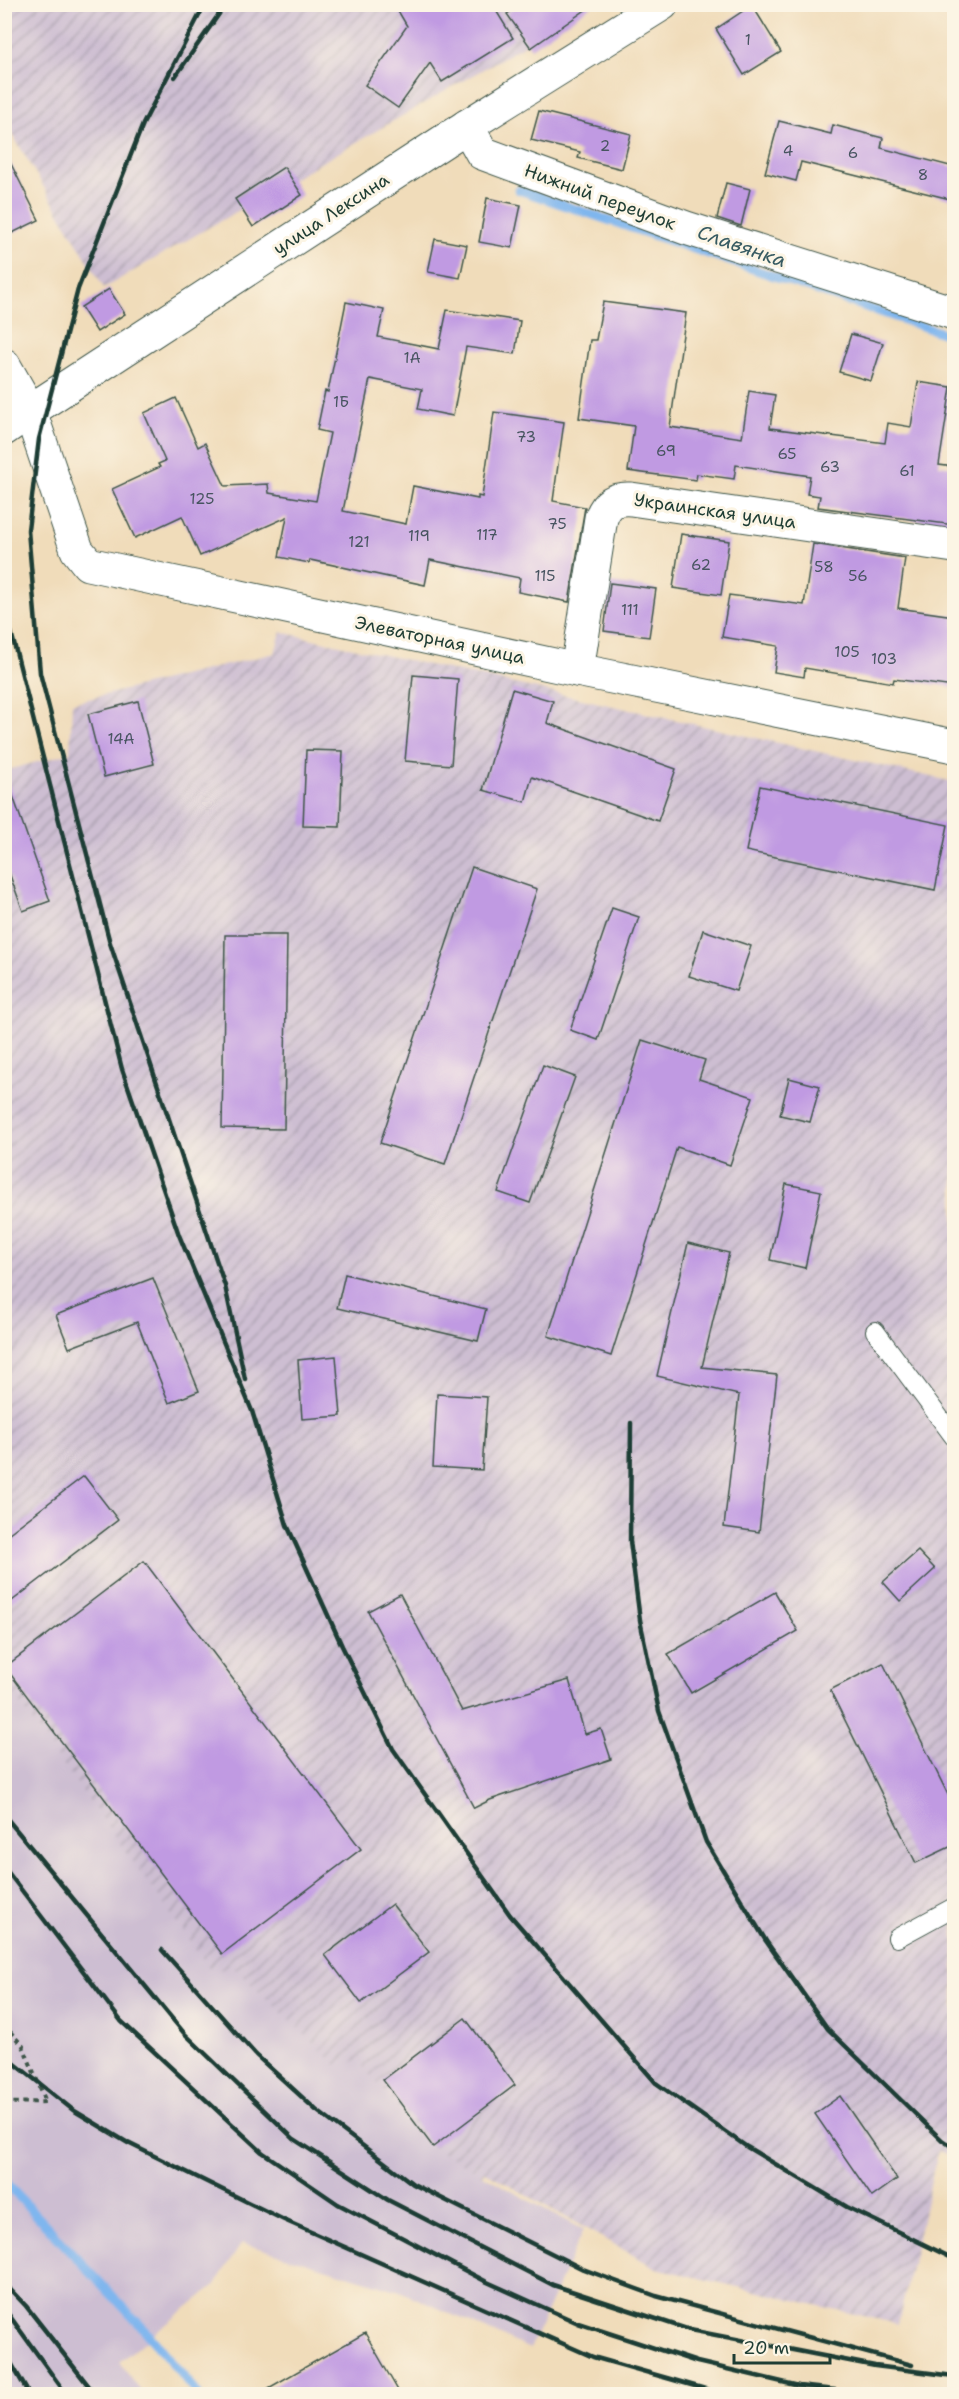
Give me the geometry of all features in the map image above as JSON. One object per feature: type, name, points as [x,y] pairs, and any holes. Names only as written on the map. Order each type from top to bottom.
[{"type":"street","name":"улица Лексина","points":[[17,420],[466,126],[662,4]]},
{"type":"street","name":"Нижний переулок","points":[[466,126],[482,153],[686,228],[954,313]]},
{"type":"street","name":"Элеваторная улица","points":[[4,365],[17,420],[77,550],[88,564],[577,669],[954,746]]},
{"type":"street","name":"Украинская улица","points":[[577,669],[601,518],[606,506],[613,500],[631,499],[954,546]]},
{"type":"lane","points":[[875,1331],[954,1437]]},
{"type":"lane","points":[[897,1938],[954,1907]]},
{"type":"path","points":[[4,2025],[23,2046],[46,2102],[4,2103]]},
{"type":"shaded area","points":[[4,5],[594,5],[104,288],[5,122]]},
{"type":"shaded area","points":[[281,632],[954,782],[954,2156],[938,2151],[898,2324],[656,2268],[484,2171],[432,2256],[5,1941],[4,771],[70,753],[72,703],[275,653]]},
{"type":"shaded area","points":[[4,1682],[213,1973],[230,1964],[339,2067],[357,2060],[432,2147],[583,2230],[530,2349],[400,2291],[242,2243],[214,2286],[119,2362],[143,2394],[5,2394]]},
{"type":"building","points":[[394,4],[492,4],[513,38],[442,82],[430,63],[398,108],[365,85],[407,26]]},
{"type":"building","points":[[521,4],[594,4],[531,48],[507,14]]},
{"type":"building","points":[[752,5],[781,52],[744,75],[716,29]]},
{"type":"building","points":[[539,111],[631,134],[622,169],[578,158],[580,152],[531,140]]},
{"type":"building","points":[[779,121],[831,134],[833,125],[883,138],[881,148],[954,167],[954,200],[801,162],[796,181],[765,173]]},
{"type":"building","points":[[4,150],[39,220],[4,237]]},
{"type":"building","points":[[284,167],[302,195],[253,227],[235,199]]},
{"type":"building","points":[[726,183],[750,189],[741,226],[717,218]]},
{"type":"building","points":[[487,198],[521,205],[512,248],[479,242]]},
{"type":"building","points":[[435,239],[467,245],[460,278],[428,272]]},
{"type":"building","points":[[109,289],[125,314],[97,332],[81,307]]},
{"type":"building","points":[[346,302],[384,310],[378,337],[439,349],[447,310],[520,321],[515,354],[466,347],[453,416],[418,409],[422,389],[370,379],[343,511],[406,524],[413,486],[478,499],[478,496],[482,497],[494,412],[564,422],[553,501],[585,507],[569,602],[518,592],[520,578],[430,560],[425,585],[310,560],[309,563],[279,557],[287,517],[200,556],[182,516],[135,538],[112,489],[160,467],[158,464],[165,461],[144,413],[176,398],[198,447],[205,443],[225,486],[268,484],[269,493],[316,501],[330,433],[317,430],[325,391],[328,392]]},
{"type":"building","points":[[603,302],[686,313],[670,427],[742,438],[749,391],[775,395],[770,428],[885,443],[888,423],[911,427],[918,382],[951,387],[939,465],[954,467],[954,525],[818,507],[820,496],[807,494],[810,476],[736,465],[734,479],[697,474],[696,480],[628,471],[634,426],[579,418],[590,340],[596,340]]},
{"type":"building","points":[[851,334],[883,343],[871,381],[839,372]]},
{"type":"building","points":[[681,534],[729,541],[721,595],[673,588]]},
{"type":"building","points":[[813,544],[905,558],[898,608],[954,616],[954,687],[894,679],[893,683],[805,668],[804,677],[774,672],[778,646],[722,637],[729,595],[804,605]]},
{"type":"building","points":[[610,583],[656,589],[649,637],[604,631]]},
{"type":"building","points":[[413,675],[458,679],[451,765],[405,761]]},
{"type":"building","points":[[512,689],[553,701],[547,723],[676,769],[658,821],[532,777],[525,802],[483,790]]},
{"type":"building","points":[[138,701],[154,764],[104,777],[88,714]]},
{"type":"building","points":[[306,750],[343,751],[340,827],[303,826]]},
{"type":"building","points":[[8,782],[50,901],[23,911],[4,859],[4,783]]},
{"type":"building","points":[[760,786],[948,825],[935,890],[746,851]]},
{"type":"building","points":[[472,867],[537,889],[445,1164],[380,1143]]},
{"type":"building","points":[[612,908],[639,917],[598,1040],[570,1030]]},
{"type":"building","points":[[703,930],[751,946],[736,991],[689,976]]},
{"type":"building","points":[[225,935],[287,935],[284,1129],[222,1128]]},
{"type":"building","points":[[642,1040],[705,1060],[699,1079],[753,1097],[730,1165],[677,1147],[611,1356],[548,1336]]},
{"type":"building","points":[[543,1065],[575,1077],[530,1203],[498,1192]]},
{"type":"building","points":[[789,1078],[820,1086],[810,1122],[780,1115]]},
{"type":"building","points":[[786,1184],[821,1191],[805,1268],[770,1260]]},
{"type":"building","points":[[688,1243],[729,1253],[702,1367],[777,1375],[759,1532],[724,1527],[739,1395],[657,1376]]},
{"type":"building","points":[[345,1274],[486,1309],[478,1341],[337,1308]]},
{"type":"building","points":[[153,1278],[199,1391],[169,1403],[137,1322],[69,1348],[56,1315]]},
{"type":"building","points":[[336,1356],[341,1416],[302,1419],[298,1360]]},
{"type":"building","points":[[437,1394],[487,1397],[482,1470],[433,1467]]},
{"type":"building","points":[[84,1476],[118,1520],[4,1607],[4,1537]]},
{"type":"building","points":[[918,1551],[935,1569],[900,1601],[883,1582]]},
{"type":"building","points":[[144,1561],[361,1849],[222,1954],[5,1667]]},
{"type":"building","points":[[775,1592],[798,1631],[691,1693],[668,1654]]},
{"type":"building","points":[[400,1594],[462,1711],[569,1680],[585,1734],[601,1729],[611,1759],[490,1800],[474,1808],[368,1611]]},
{"type":"building","points":[[883,1663],[954,1807],[954,1845],[916,1863],[830,1690]]},
{"type":"building","points":[[392,1904],[429,1952],[361,2003],[325,1955]]},
{"type":"building","points":[[465,2018],[515,2085],[433,2147],[383,2080]]},
{"type":"building","points":[[840,2096],[897,2179],[872,2197],[815,2114]]},
{"type":"building","points":[[365,2333],[400,2394],[258,2394]]},
{"type":"waterway","name":"Славянка","points":[[519,190],[954,337]]},
{"type":"waterway","points":[[4,2181],[144,2329],[198,2394]]},
{"type":"railway","points":[[205,4],[143,124],[78,289],[39,439],[28,530],[40,673],[110,943],[225,1286],[245,1379]]},
{"type":"railway","points":[[175,77],[226,4]]},
{"type":"railway","points":[[4,604],[122,1069],[179,1235],[252,1411],[287,1525],[342,1646],[393,1749],[510,1915],[656,2083],[747,2147],[847,2207],[954,2259]]},
{"type":"railway","points":[[631,1423],[630,1541],[640,1620],[659,1711],[706,1842],[766,1941],[828,2029],[942,2140],[954,2148]]},
{"type":"railway","points":[[4,1815],[184,2033],[294,2139],[388,2200],[553,2285],[690,2330],[875,2366],[954,2376]]},
{"type":"railway","points":[[4,1867],[121,2021],[262,2152],[338,2204],[485,2281],[578,2323],[697,2362],[799,2386],[871,2394]]},
{"type":"railway","points":[[162,1950],[256,2055],[316,2110],[413,2184],[583,2269],[656,2296],[912,2365]]},
{"type":"railway","points":[[4,2055],[73,2110],[128,2143],[284,2220],[593,2357],[723,2394]]},
{"type":"railway","points":[[4,2283],[26,2306],[95,2394]]},
{"type":"railway","points":[[4,2308],[66,2394]]},
{"type":"railway","points":[[4,2351],[29,2394]]}]
